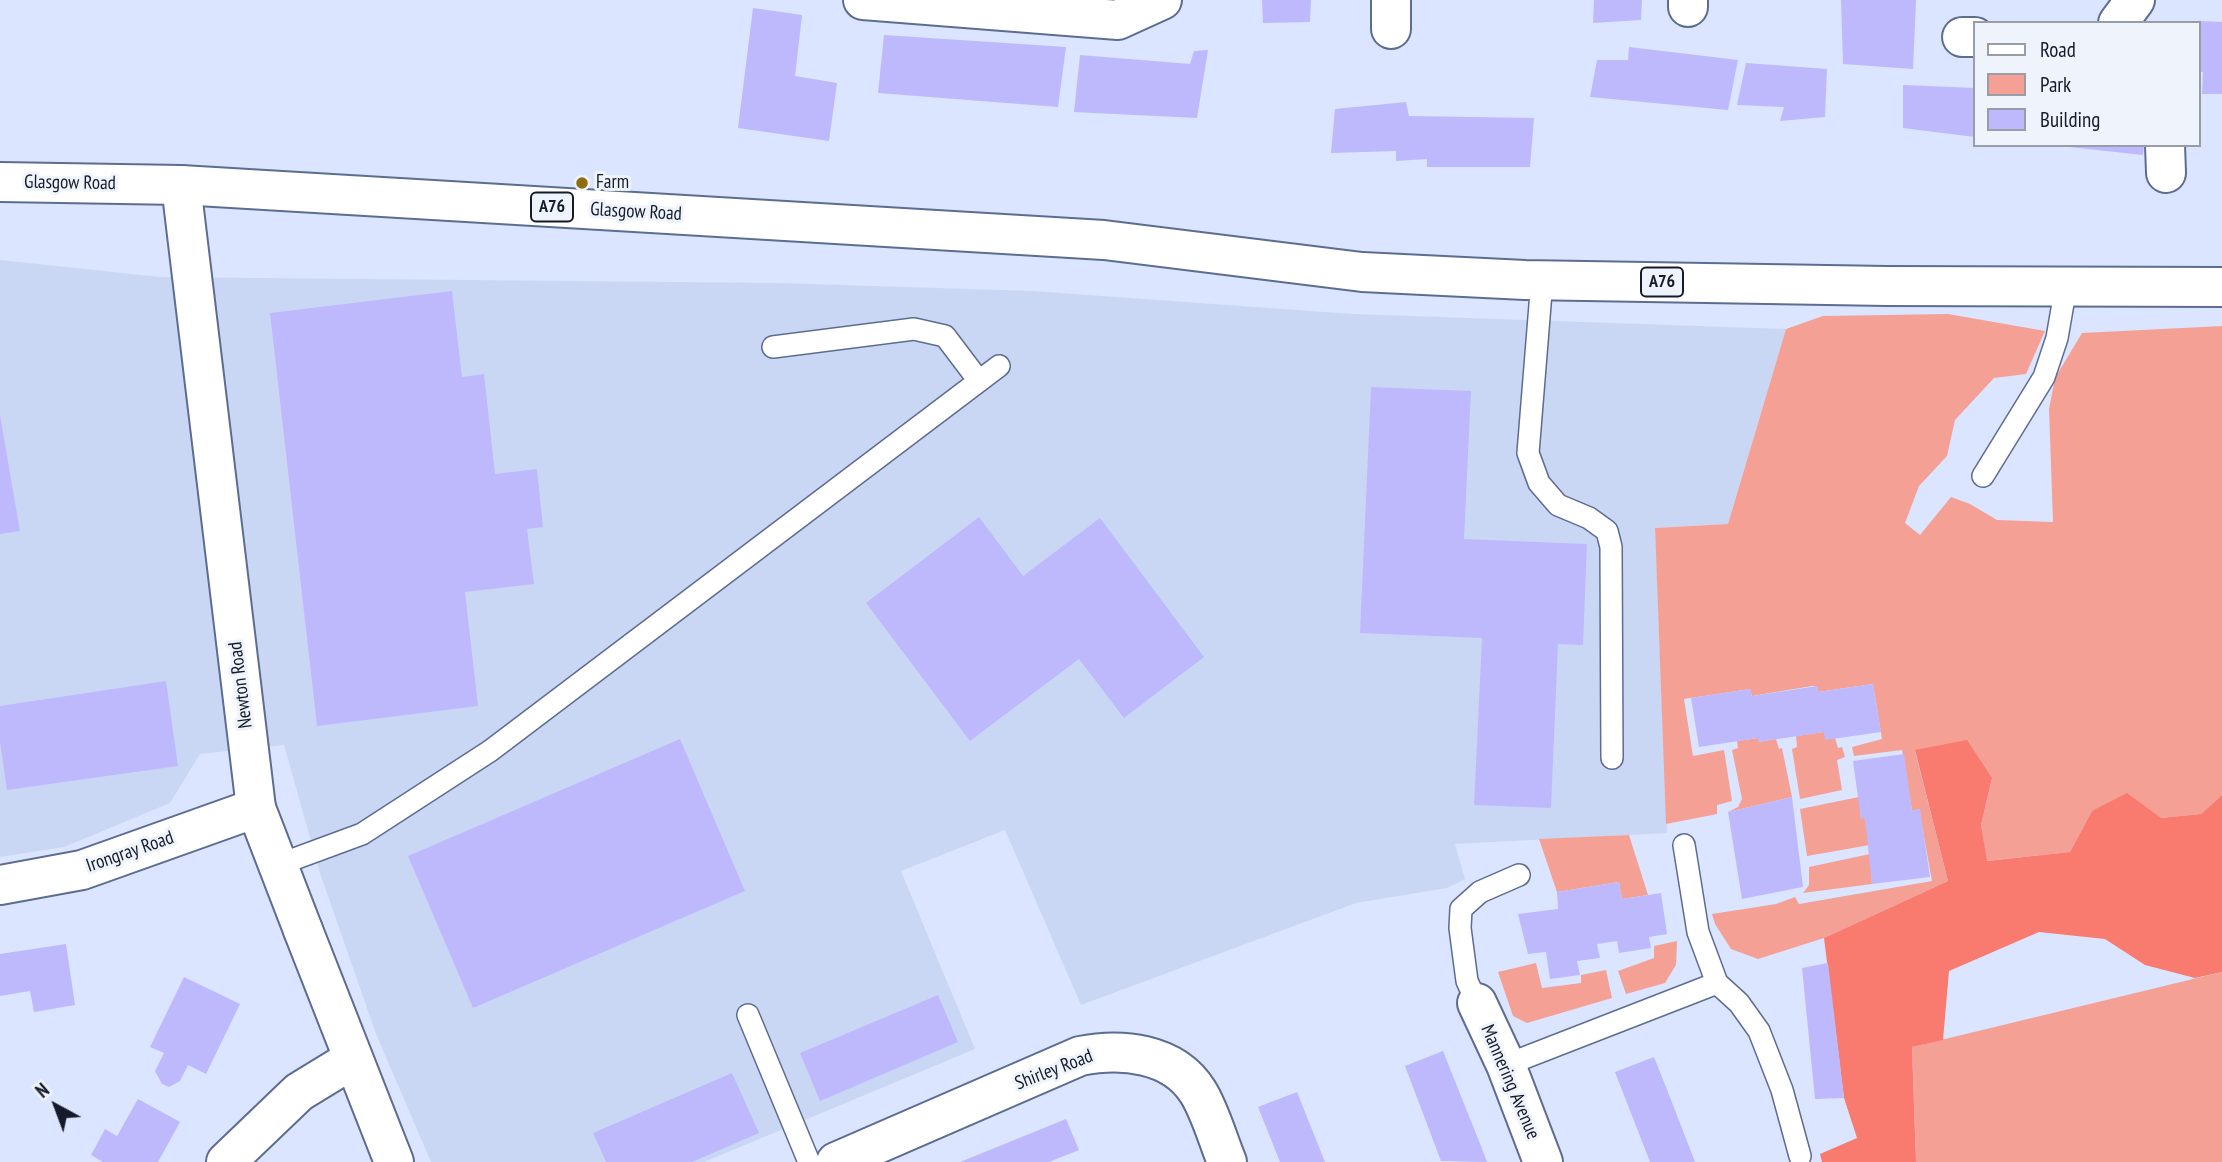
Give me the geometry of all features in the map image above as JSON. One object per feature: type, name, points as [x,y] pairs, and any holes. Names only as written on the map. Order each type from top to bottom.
[{"type":"main road","points":[[863,0],[1118,20],[1162,0]]},
{"type":"main road","points":[[2119,21],[2135,0]]},
{"type":"main road","name":"Glasgow Road","points":[[0,182],[181,185],[1104,240],[1362,272],[1542,280]]},
{"type":"main road","name":"Newton Road","points":[[181,185],[256,808],[394,1162]]},
{"type":"main road","name":"A76","points":[[1542,280],[2222,287]]},
{"type":"main road","name":"Irongray Road","points":[[0,885],[82,870],[256,808]]},
{"type":"main road","name":"Mannering Avenue","points":[[1477,1003],[1506,1065],[1543,1162]]},
{"type":"main road","name":"Shirley Road","points":[[836,1162],[1080,1056],[1121,1051],[1141,1054],[1181,1073],[1198,1091],[1227,1162]]},
{"type":"main road","points":[[226,1162],[299,1092],[353,1059]]},
{"type":"lane","points":[[1542,280],[1528,453],[1539,483],[1558,505],[1589,518],[1607,531],[1611,547],[1612,758]]},
{"type":"lane","points":[[1983,476],[2044,377],[2057,338],[2066,286]]},
{"type":"lane","points":[[773,347],[914,329],[945,336],[979,381]]},
{"type":"lane","points":[[278,865],[362,834],[490,751],[999,366]]},
{"type":"lane","points":[[1684,845],[1698,932],[1717,983],[1739,1003],[1759,1031],[1782,1090],[1800,1156]]},
{"type":"lane","points":[[1477,1003],[1466,981],[1460,928],[1461,909],[1480,892],[1519,875]]},
{"type":"lane","points":[[1506,1065],[1717,983]]},
{"type":"lane","points":[[748,1015],[809,1162]]},
{"type":"shaded area","points":[[0,260],[160,277],[778,283],[1032,291],[1353,314],[1786,329],[1728,524],[1655,528],[1667,833],[1455,844],[1465,879],[1447,888],[1356,903],[1081,1005],[1005,830],[901,871],[975,1049],[704,1162],[431,1162],[376,1034],[320,873],[284,745],[200,754],[170,803],[64,847],[0,857]]},
{"type":"shaded area","points":[[1967,740],[1992,778],[1981,825],[1987,861],[2070,852],[2092,811],[2127,793],[2161,818],[2201,814],[2222,795],[2222,972],[2195,978],[2145,965],[2105,939],[2039,932],[1949,971],[1943,1040],[1912,1047],[1916,1162],[1822,1162],[1820,1154],[1857,1138],[1844,1098],[1824,938],[1948,881],[1915,750]]},
{"type":"green space","points":[[1948,314],[2045,331],[2026,374],[1994,378],[1955,420],[1947,456],[1919,486],[1905,523],[1920,535],[1951,497],[1970,504],[1997,520],[2053,522],[2049,409],[2055,378],[2082,333],[2222,326],[2222,795],[2201,814],[2161,818],[2092,811],[2070,852],[1986,861],[1981,825],[1992,778],[1915,751],[1948,881],[1824,938],[1758,959],[1731,949],[1715,924],[1712,914],[1776,904],[1795,897],[1799,904],[1932,881],[1919,809],[1912,811],[1902,750],[1854,756],[1852,747],[1882,739],[1873,684],[1818,692],[1817,686],[1812,686],[1752,696],[1750,689],[1684,699],[1693,756],[1724,750],[1732,801],[1717,805],[1717,814],[1666,824],[1655,528],[1728,524],[1786,329],[1823,316]]},
{"type":"green space","points":[[1824,732],[1835,738],[1838,748],[1842,747],[1845,757],[1837,760],[1842,790],[1800,799],[1792,749],[1797,747],[1796,736]]},
{"type":"green space","points":[[1758,738],[1759,742],[1776,739],[1779,749],[1782,748],[1792,797],[1728,812],[1738,807],[1742,799],[1732,750],[1738,748],[1737,741]]},
{"type":"green space","points":[[1859,797],[1861,818],[1865,818],[1870,845],[1807,856],[1800,809]]},
{"type":"green space","points":[[1629,835],[1648,895],[1622,899],[1619,882],[1557,892],[1539,839]]},
{"type":"green space","points":[[1870,854],[1872,884],[1803,893],[1809,885],[1809,867]]},
{"type":"green space","points":[[1677,941],[1676,965],[1665,983],[1626,994],[1618,971],[1654,958],[1654,946]]},
{"type":"green space","points":[[1536,963],[1542,988],[1581,983],[1581,975],[1606,970],[1612,998],[1527,1023],[1513,1016],[1498,972]]},
{"type":"green space","points":[[2222,972],[2222,1162],[1916,1162],[1912,1047]]},
{"type":"building","points":[[1262,0],[1311,0],[1310,22],[1263,23]]},
{"type":"building","points":[[1594,0],[1642,0],[1641,20],[1593,23]]},
{"type":"building","points":[[1841,0],[1916,0],[1913,69],[1843,64]]},
{"type":"building","points":[[753,8],[802,15],[795,76],[837,83],[829,141],[738,128]]},
{"type":"building","points":[[2201,21],[2222,22],[2222,94],[2202,94]]},
{"type":"building","points":[[884,35],[1066,47],[1058,107],[878,93]]},
{"type":"building","points":[[1629,47],[1738,60],[1728,110],[1590,97],[1597,60],[1628,60]]},
{"type":"building","points":[[1208,50],[1197,118],[1074,112],[1080,55],[1190,64],[1194,51]]},
{"type":"building","points":[[1746,63],[1827,69],[1825,117],[1780,121],[1784,107],[1737,105]]},
{"type":"building","points":[[1903,85],[1974,88],[1974,137],[1903,128]]},
{"type":"building","points":[[1406,102],[1409,116],[1534,118],[1530,167],[1427,167],[1427,159],[1396,161],[1396,151],[1331,153],[1335,109]]},
{"type":"building","points":[[2069,147],[2144,147],[2143,155]]},
{"type":"building","points":[[452,291],[462,377],[484,374],[495,474],[537,469],[543,527],[527,529],[534,584],[465,592],[478,706],[317,726],[270,313]]},
{"type":"building","points":[[1371,387],[1471,391],[1464,539],[1587,544],[1583,645],[1558,644],[1551,808],[1474,805],[1482,638],[1360,633]]},
{"type":"building","points":[[0,415],[20,531],[0,534]]},
{"type":"building","points":[[979,517],[1023,576],[1100,518],[1204,657],[1124,718],[1079,659],[970,741],[866,603]]},
{"type":"building","points":[[166,681],[178,766],[7,790],[0,742],[0,706]]},
{"type":"building","points":[[1873,684],[1881,732],[1825,740],[1824,732],[1699,747],[1691,698],[1750,689],[1752,696],[1817,686],[1818,692]]},
{"type":"building","points":[[680,739],[745,891],[473,1008],[408,856]]},
{"type":"building","points":[[1904,754],[1912,811],[1920,809],[1930,877],[1872,884],[1865,818],[1861,819],[1853,761]]},
{"type":"building","points":[[1792,797],[1803,887],[1742,899],[1728,812]]},
{"type":"building","points":[[1619,882],[1622,899],[1661,893],[1667,934],[1649,937],[1651,948],[1619,953],[1617,941],[1597,944],[1600,958],[1577,961],[1580,975],[1550,979],[1546,952],[1528,954],[1518,914],[1558,909],[1557,892]]},
{"type":"building","points":[[66,944],[75,1005],[34,1012],[30,991],[0,996],[0,954]]},
{"type":"building","points":[[1828,963],[1844,1098],[1815,1099],[1802,968]]},
{"type":"building","points":[[184,977],[240,1004],[206,1074],[188,1065],[180,1081],[169,1087],[162,1084],[155,1071],[164,1053],[150,1047]]},
{"type":"building","points":[[938,995],[958,1042],[820,1101],[800,1053]]},
{"type":"building","points":[[1443,1051],[1487,1162],[1441,1161],[1405,1066]]},
{"type":"building","points":[[1654,1057],[1695,1162],[1650,1162],[1615,1072]]},
{"type":"building","points":[[732,1073],[759,1133],[692,1162],[606,1162],[593,1133]]},
{"type":"building","points":[[1297,1092],[1325,1162],[1280,1162],[1258,1107]]},
{"type":"building","points":[[138,1099],[180,1122],[158,1162],[103,1162],[91,1155],[105,1129],[117,1136]]},
{"type":"building","points":[[1066,1119],[1079,1150],[1049,1162],[960,1162]]},
{"type":"place","name":"Farm","points":[[582,183]]}]
